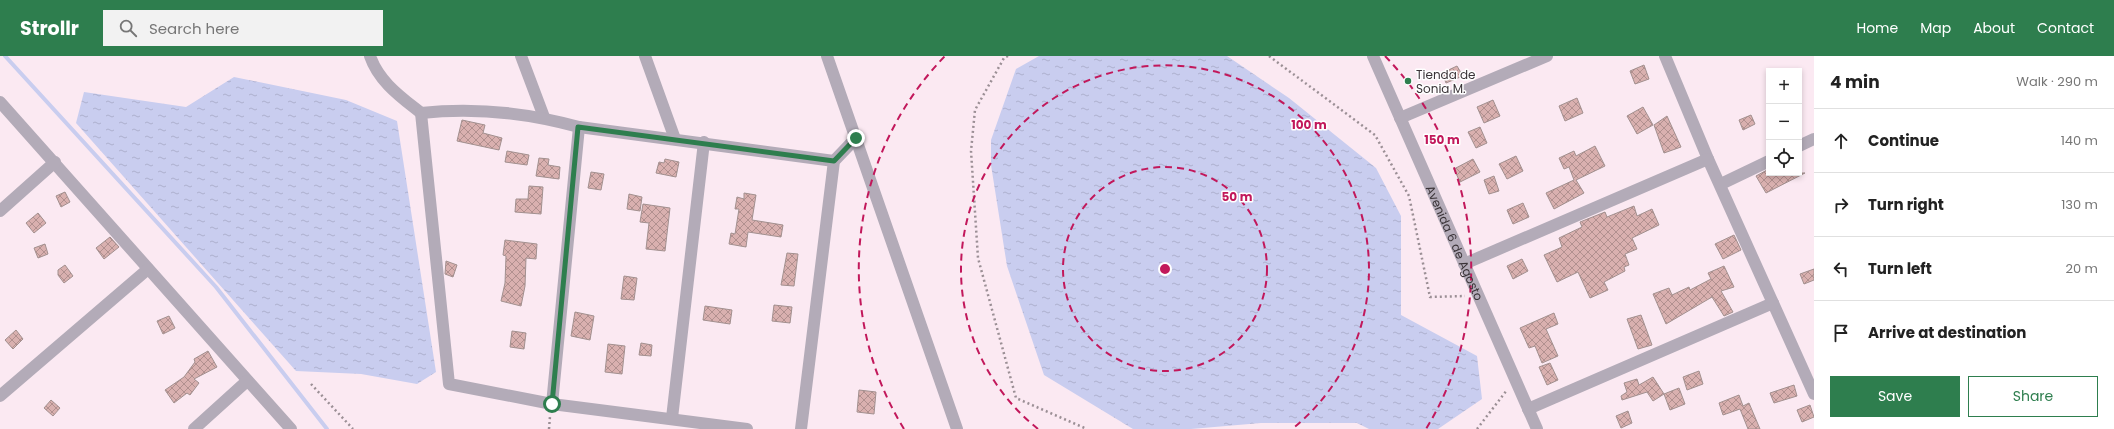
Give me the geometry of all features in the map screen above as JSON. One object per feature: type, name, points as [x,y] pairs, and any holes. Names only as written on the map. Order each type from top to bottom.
[{"type":"street","points":[[370,56],[372,62],[390,88],[421,113],[454,110],[544,117],[578,127],[704,142],[834,161]]},
{"type":"street","points":[[521,56],[544,117]]},
{"type":"street","points":[[645,56],[675,139]]},
{"type":"street","points":[[827,56],[957,429]]},
{"type":"street","name":"Avenida 6 de Agosto","points":[[1373,56],[1537,429]]},
{"type":"street","points":[[1400,118],[1547,56]]},
{"type":"street","points":[[1665,56],[1708,159],[1721,184],[1814,394]]},
{"type":"street","points":[[0,102],[55,162],[247,382],[292,429]]},
{"type":"street","points":[[421,113],[449,384],[552,404],[672,418],[747,429]]},
{"type":"street","points":[[552,404],[578,127]]},
{"type":"street","points":[[801,429],[834,161],[856,138]]},
{"type":"street","points":[[1802,145],[1814,139]]},
{"type":"street","points":[[672,418],[704,142]]},
{"type":"street","points":[[1464,264],[1708,159]]},
{"type":"street","points":[[0,211],[55,162]]},
{"type":"street","points":[[1721,184],[1766,162]]},
{"type":"street","points":[[0,396],[148,269]]},
{"type":"street","points":[[1528,409],[1773,303]]},
{"type":"street","points":[[194,429],[247,382]]},
{"type":"path","points":[[1008,56],[1004,58],[975,110],[971,151],[978,258],[1016,398],[1087,429]]},
{"type":"path","points":[[1269,56],[1375,135],[1409,196],[1430,297],[1478,296]]},
{"type":"path","points":[[1477,429],[1515,380]]},
{"type":"path","points":[[311,384],[353,429]]},
{"type":"water","points":[[1039,56],[1227,56],[1289,98],[1376,168],[1401,216],[1401,315],[1477,356],[1482,399],[1438,429],[1369,429],[1357,423],[1261,423],[1191,429],[1133,429],[1044,375],[1007,266],[991,165],[991,140],[1016,69]]},
{"type":"water","points":[[234,77],[346,100],[397,121],[436,372],[417,384],[361,374],[296,371],[76,123],[84,92],[186,107]]},
{"type":"building","points":[[1644,65],[1649,79],[1635,84],[1630,71]]},
{"type":"building","points":[[1457,66],[1463,76],[1446,83],[1442,73]]},
{"type":"building","points":[[1577,98],[1583,113],[1565,121],[1559,106]]},
{"type":"building","points":[[1493,100],[1500,116],[1484,123],[1477,107]]},
{"type":"building","points":[[1643,107],[1653,125],[1637,134],[1627,116]]},
{"type":"building","points":[[1751,115],[1755,124],[1743,130],[1739,120]]},
{"type":"building","points":[[1667,116],[1681,147],[1664,153],[1654,125]]},
{"type":"building","points":[[462,120],[485,125],[483,133],[502,138],[499,150],[457,141]]},
{"type":"building","points":[[1480,127],[1487,143],[1476,148],[1468,132]]},
{"type":"building","points":[[1595,146],[1605,166],[1576,180],[1584,193],[1554,209],[1546,193],[1574,180],[1569,167],[1564,169],[1559,158],[1574,151],[1576,156]]},
{"type":"building","points":[[507,151],[529,155],[527,165],[505,162]]},
{"type":"building","points":[[1516,156],[1523,171],[1507,179],[1499,164]]},
{"type":"building","points":[[539,158],[549,159],[548,165],[560,167],[559,179],[536,176]]},
{"type":"building","points":[[665,159],[679,162],[676,177],[656,173],[659,162],[664,163]]},
{"type":"building","points":[[1473,159],[1480,172],[1460,182],[1454,169]]},
{"type":"building","points":[[1766,171],[1766,176],[1799,176],[1766,193],[1756,176]]},
{"type":"building","points":[[591,172],[604,174],[601,190],[588,188]]},
{"type":"building","points":[[1494,176],[1499,191],[1489,194],[1484,180]]},
{"type":"building","points":[[529,186],[543,187],[541,214],[515,212],[516,199],[528,199]]},
{"type":"building","points":[[65,192],[70,202],[61,207],[56,196]]},
{"type":"building","points":[[744,193],[756,195],[752,220],[783,225],[781,237],[748,232],[746,247],[729,244],[731,233],[735,234],[739,209],[735,209],[737,197],[744,199]]},
{"type":"building","points":[[629,194],[642,197],[640,211],[627,209]]},
{"type":"building","points":[[1523,203],[1529,217],[1513,224],[1507,210]]},
{"type":"building","points":[[643,204],[670,208],[665,251],[646,249],[649,223],[640,222]]},
{"type":"building","points":[[1634,206],[1637,216],[1652,209],[1659,225],[1632,238],[1637,249],[1625,254],[1629,265],[1624,267],[1625,271],[1604,282],[1608,290],[1590,298],[1578,272],[1557,282],[1544,255],[1562,247],[1559,238],[1582,227],[1580,222],[1605,212],[1607,217]]},
{"type":"building","points":[[38,213],[46,223],[34,233],[26,223]]},
{"type":"building","points":[[1734,235],[1741,250],[1723,259],[1715,244]]},
{"type":"building","points":[[110,237],[119,247],[104,259],[96,248]]},
{"type":"building","points":[[505,240],[537,244],[536,259],[526,258],[525,286],[521,306],[501,301],[505,283],[506,256],[503,255]]},
{"type":"building","points":[[45,244],[48,254],[38,258],[34,248]]},
{"type":"building","points":[[787,253],[798,254],[794,286],[781,285]]},
{"type":"building","points":[[1522,259],[1528,271],[1513,279],[1507,266]]},
{"type":"building","points":[[446,261],[457,265],[453,277],[445,274]]},
{"type":"building","points":[[65,265],[73,276],[64,283],[58,275],[58,270]]},
{"type":"building","points":[[1724,266],[1734,287],[1721,291],[1733,312],[1724,316],[1712,297],[1666,324],[1653,294],[1669,288],[1672,295],[1689,287],[1690,290],[1711,279],[1708,273]]},
{"type":"building","points":[[1814,269],[1814,280],[1804,284],[1800,274]]},
{"type":"building","points":[[624,276],[637,278],[634,300],[621,299]]},
{"type":"building","points":[[774,305],[792,307],[790,323],[772,321]]},
{"type":"building","points":[[705,306],[732,310],[730,324],[703,320]]},
{"type":"building","points":[[575,312],[594,316],[590,340],[571,336]]},
{"type":"building","points":[[1554,313],[1558,324],[1546,329],[1558,356],[1542,363],[1535,346],[1529,348],[1520,328]]},
{"type":"building","points":[[1641,315],[1652,345],[1638,349],[1627,319]]},
{"type":"building","points":[[169,316],[175,328],[163,334],[157,321]]},
{"type":"building","points":[[16,330],[23,339],[13,349],[5,340]]},
{"type":"building","points":[[512,331],[526,333],[524,349],[510,347]]},
{"type":"building","points":[[641,343],[652,345],[651,356],[639,355]]},
{"type":"building","points":[[608,344],[625,346],[622,374],[605,372]]},
{"type":"building","points":[[208,351],[217,367],[194,379],[199,383],[190,395],[187,393],[174,403],[165,390],[184,377],[195,362],[194,359]]},
{"type":"building","points":[[1550,363],[1558,380],[1547,385],[1539,367]]},
{"type":"building","points":[[1699,371],[1703,384],[1687,390],[1683,377]]},
{"type":"building","points":[[1653,377],[1664,394],[1653,401],[1647,392],[1622,400],[1621,396],[1627,392],[1624,383],[1637,379],[1639,385]]},
{"type":"building","points":[[1794,385],[1797,396],[1774,403],[1770,393]]},
{"type":"building","points":[[1679,388],[1685,404],[1670,410],[1664,394]]},
{"type":"building","points":[[859,390],[876,392],[874,414],[857,412]]},
{"type":"building","points":[[1739,395],[1743,406],[1749,403],[1760,429],[1748,429],[1740,409],[1723,415],[1719,403]]},
{"type":"building","points":[[51,400],[60,408],[53,416],[44,408]]},
{"type":"building","points":[[1810,405],[1814,417],[1802,422],[1797,410]]},
{"type":"building","points":[[1628,411],[1632,423],[1621,428],[1616,416]]},
{"type":"waterway","points":[[5,56],[216,287],[327,429]]},
{"type":"place","name":"Tienda de Sonia M.","points":[[1408,81]]},
{"type":"route","points":[[552,404],[578,127],[704,142],[834,161],[856,138]]}]
